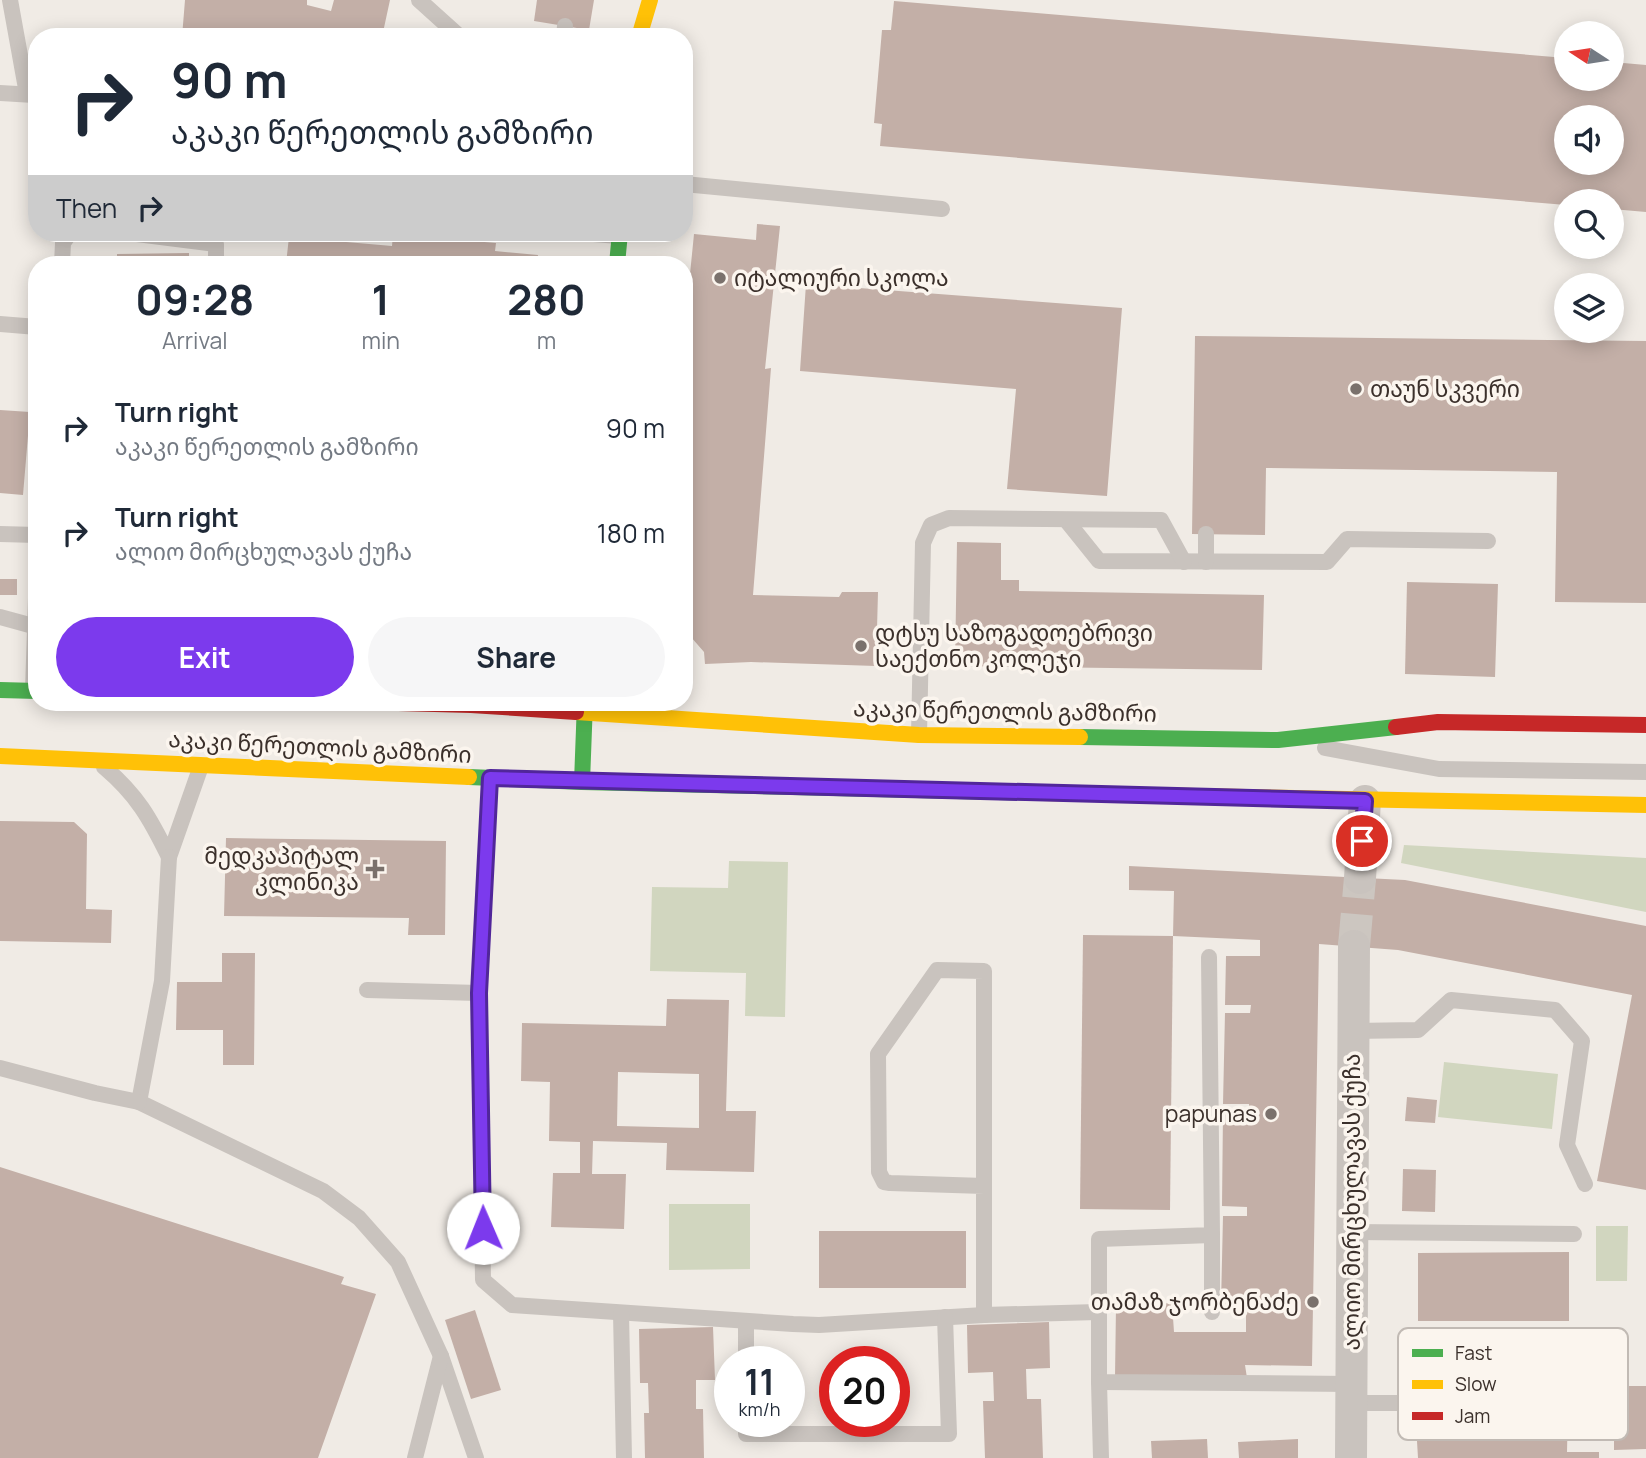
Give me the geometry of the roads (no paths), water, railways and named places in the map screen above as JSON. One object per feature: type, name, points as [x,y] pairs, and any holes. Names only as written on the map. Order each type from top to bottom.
[{"type":"main road","points":[[635,28],[650,0]]},
{"type":"main road","points":[[0,690],[28,691]]},
{"type":"main road","points":[[582,782],[585,711]]},
{"type":"main road","name":"აკაკი წერეთლის გამზირი","points":[[633,711],[919,735],[1278,740],[1437,722],[1646,725]]},
{"type":"main road","name":"აკაკი წერეთლის გამზირი","points":[[0,756],[582,782],[1646,805]]},
{"type":"street","points":[[1360,877],[1365,801]]},
{"type":"street","name":"ალიო მირცხულავას ქუჩა","points":[[1351,1458],[1354,946]]},
{"type":"lane","points":[[10,0],[28,77]]},
{"type":"lane","points":[[419,0],[450,28]]},
{"type":"lane","points":[[0,93],[28,94]]},
{"type":"lane","points":[[693,185],[942,209]]},
{"type":"lane","points":[[200,242],[216,244],[216,256]]},
{"type":"lane","points":[[0,324],[28,326]]},
{"type":"lane","points":[[919,735],[923,543],[931,525],[949,518],[1161,520],[1184,562]]},
{"type":"lane","points":[[1066,520],[1099,561],[1327,562],[1346,539],[1488,541]]},
{"type":"lane","points":[[0,534],[28,535]]},
{"type":"lane","points":[[1206,534],[1206,562]]},
{"type":"lane","points":[[0,617],[28,625]]},
{"type":"lane","points":[[1278,740],[1439,769],[1646,772]]},
{"type":"lane","points":[[94,759],[126,786],[149,817],[169,857]]},
{"type":"lane","points":[[139,1102],[162,981],[169,857],[201,764]]},
{"type":"lane","points":[[490,778],[479,993],[483,1280],[512,1305],[819,1325],[984,1315],[1098,1312]]},
{"type":"lane","points":[[1209,957],[1212,1311]]},
{"type":"lane","points":[[984,1186],[890,1183],[884,1182],[879,1172],[878,1054],[937,970],[984,971],[984,1186],[984,1315]]},
{"type":"lane","points":[[367,990],[479,993]]},
{"type":"lane","points":[[1353,1031],[1418,1030],[1451,1000],[1555,1010],[1582,1041],[1567,1145],[1585,1184]]},
{"type":"lane","points":[[0,1068],[139,1102],[323,1191],[359,1218],[398,1262],[441,1356],[476,1458]]},
{"type":"lane","points":[[1352,1232],[1574,1234]]},
{"type":"lane","points":[[1101,1458],[1099,1239],[1212,1235]]},
{"type":"lane","points":[[621,1313],[624,1458]]},
{"type":"lane","points":[[805,1434],[950,1434],[945,1317]]},
{"type":"lane","points":[[746,1321],[746,1346]]},
{"type":"lane","points":[[415,1458],[441,1356]]},
{"type":"lane","points":[[1099,1382],[1398,1398]]},
{"type":"tunnel","points":[[1354,946],[1360,878]]},
{"type":"place","name":"იტალიური სკოლა","points":[[720,278]]},
{"type":"place","name":"თაუნ სკვერი","points":[[1356,389]]},
{"type":"place","name":"დტსუ საზოგადოებრივი საექთნო კოლეჯი","points":[[861,646]]},
{"type":"place","name":"მედკაპიტალ კლინიკა","points":[[375,869]]},
{"type":"place","name":"papunas","points":[[1271,1114]]},
{"type":"place","name":"თამაზ ჯორბენაძე","points":[[1313,1302]]}]
